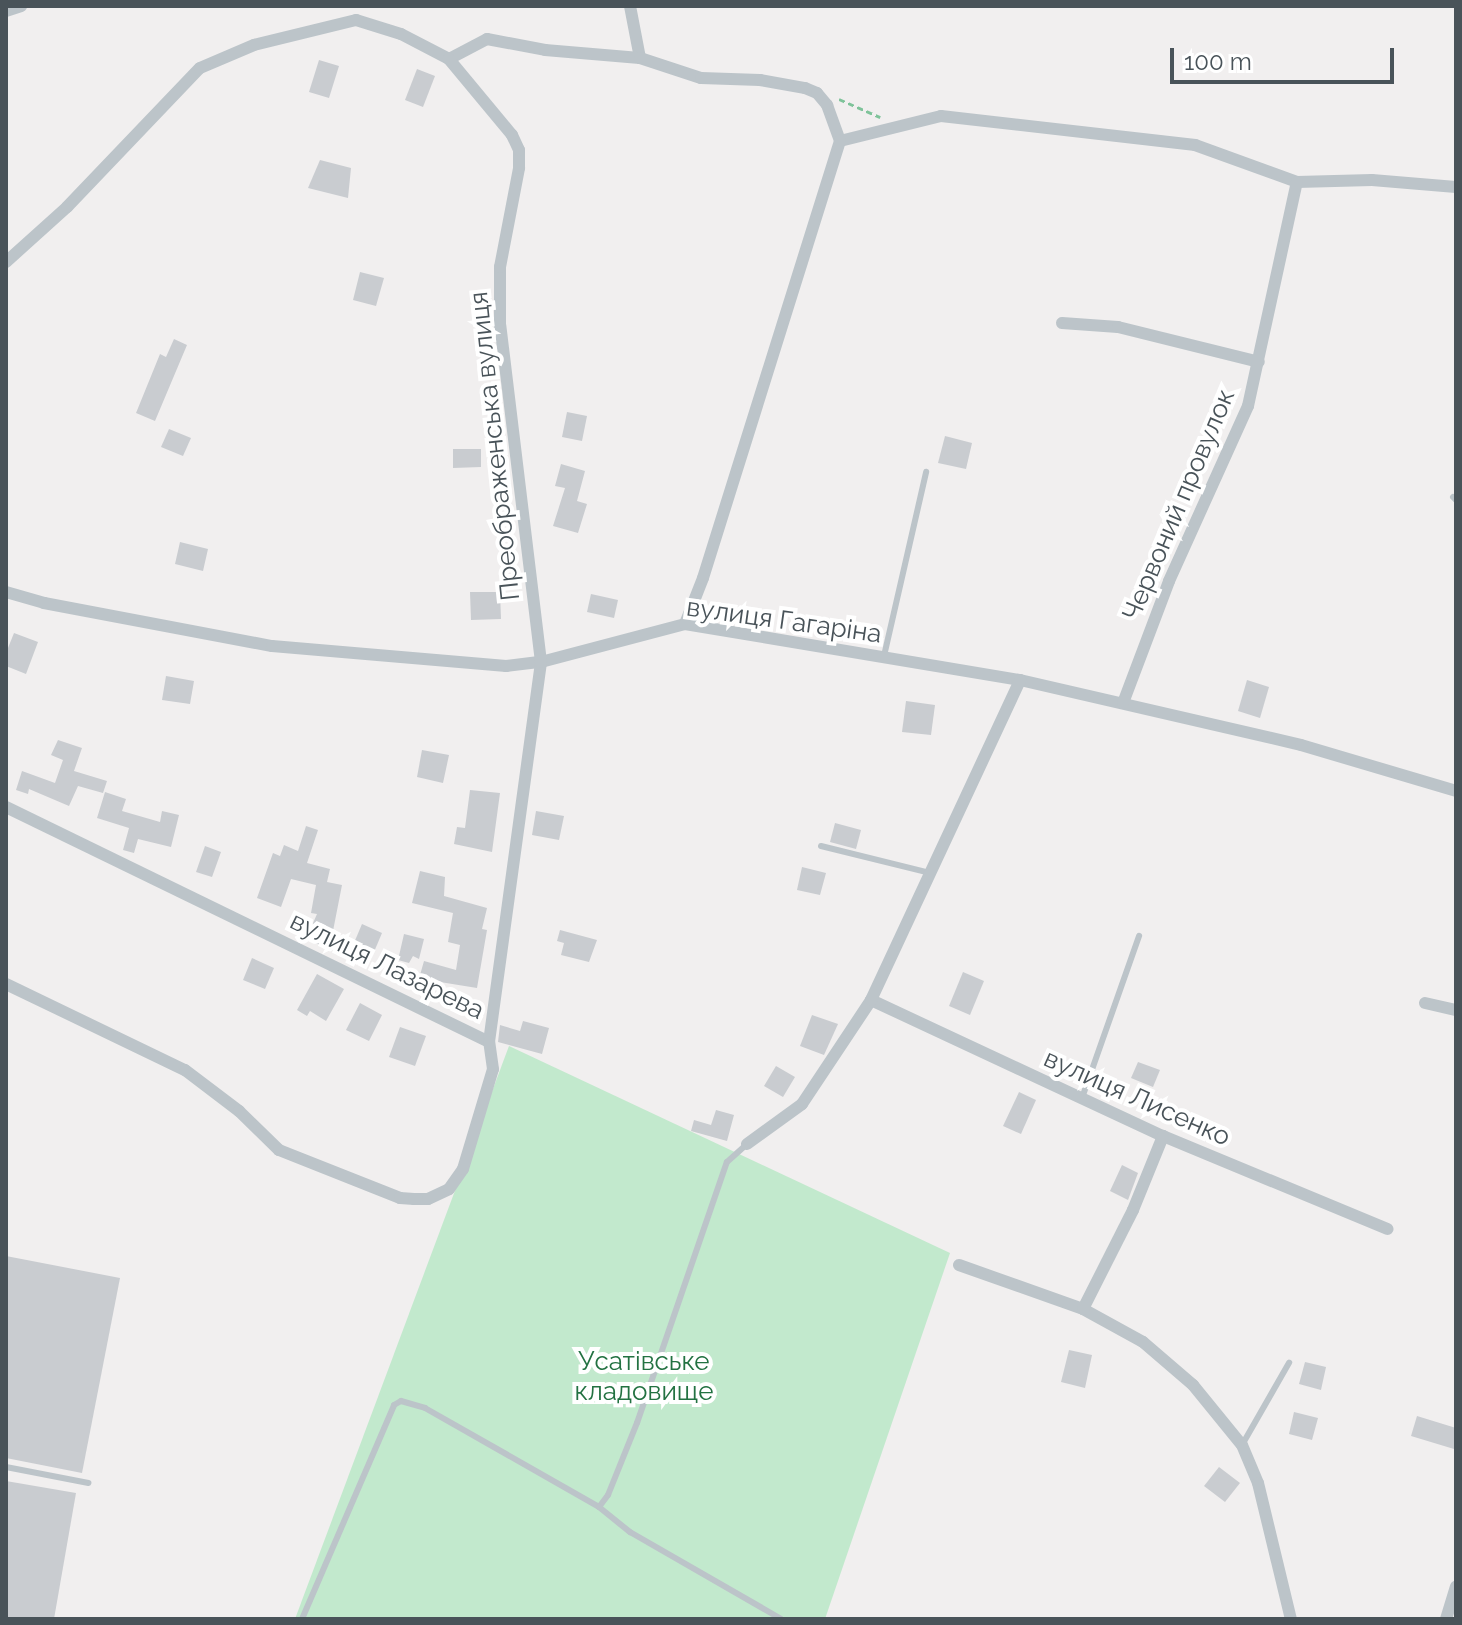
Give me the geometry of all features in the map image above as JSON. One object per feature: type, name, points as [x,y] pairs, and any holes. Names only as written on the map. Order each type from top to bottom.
[{"type":"street","points":[[6,11],[21,6]]},
{"type":"street","points":[[6,262],[67,207],[200,68],[254,45],[356,20],[355,6]]},
{"type":"street","points":[[630,6],[640,58]]},
{"type":"street","name":"Преображенська вулиця","points":[[356,20],[401,34],[449,59],[512,135],[519,150],[519,168],[500,267],[500,325],[541,662]]},
{"type":"street","points":[[449,59],[487,39],[545,50],[640,58],[701,78],[760,80],[817,93],[827,105],[840,141],[703,578],[685,624]]},
{"type":"street","points":[[840,141],[941,116],[1195,145],[1297,182],[1372,180],[1456,187]]},
{"type":"street","name":"Червоний провулок","points":[[1123,703],[1169,581],[1248,406],[1297,182]]},
{"type":"street","points":[[1062,323],[1118,327],[1259,362]]},
{"type":"street","name":"вулиця Гагаріна","points":[[6,592],[44,603],[272,646],[506,666],[541,662],[685,624],[1020,680],[1301,745],[1456,791]]},
{"type":"street","name":"вулиця Лазарева","points":[[6,807],[489,1042],[541,662]]},
{"type":"street","points":[[747,1144],[802,1104],[871,1000],[1020,680]]},
{"type":"street","points":[[6,984],[185,1070],[239,1111],[279,1150],[400,1198],[428,1199],[439,1195],[449,1189],[463,1169],[493,1069],[489,1042]]},
{"type":"street","name":"вулиця Лисенко","points":[[871,1000],[1163,1136],[1387,1229]]},
{"type":"street","points":[[1425,1003],[1456,1010]]},
{"type":"street","points":[[1083,1309],[1133,1210],[1163,1136]]},
{"type":"street","points":[[959,1265],[1083,1309],[1143,1342],[1193,1385],[1242,1445],[1258,1483],[1291,1619]]},
{"type":"street","points":[[1446,1619],[1454,1602],[1456,1587]]},
{"type":"lane","points":[[883,657],[926,472]]},
{"type":"lane","points":[[821,846],[931,873]]},
{"type":"lane","points":[[1082,1098],[1139,936]]},
{"type":"lane","points":[[599,1507],[608,1495],[637,1423],[727,1162],[747,1144]]},
{"type":"lane","points":[[1242,1445],[1289,1363]]},
{"type":"lane","points":[[302,1619],[394,1405],[401,1401],[425,1408],[599,1507],[630,1532],[781,1619]]},
{"type":"lane","points":[[6,1467],[88,1483]]},
{"type":"path","points":[[817,93],[887,120]]},
{"type":"green space","name":"Усатівське кладовище","points":[[509,1046],[950,1253],[825,1619],[295,1619]]},
{"type":"building","points":[[319,60],[339,66],[329,98],[309,92]]},
{"type":"building","points":[[417,69],[435,76],[423,107],[405,100]]},
{"type":"building","points":[[320,160],[351,168],[348,198],[308,188]]},
{"type":"building","points":[[360,272],[384,278],[376,306],[353,300]]},
{"type":"building","points":[[174,339],[187,345],[155,421],[136,413],[160,354],[166,357]]},
{"type":"building","points":[[567,412],[587,416],[582,441],[562,437]]},
{"type":"building","points":[[169,429],[191,438],[183,456],[161,447]]},
{"type":"building","points":[[945,436],[972,443],[966,469],[938,463]]},
{"type":"building","points":[[453,449],[481,449],[481,467],[453,468]]},
{"type":"building","points":[[561,464],[585,471],[577,501],[587,504],[578,533],[553,526],[565,488],[555,486]]},
{"type":"building","points":[[180,542],[208,549],[203,571],[175,564]]},
{"type":"building","points":[[470,592],[500,592],[501,619],[471,620]]},
{"type":"building","points":[[591,594],[618,600],[614,618],[587,612]]},
{"type":"building","points":[[14,633],[38,642],[26,674],[6,666],[6,653]]},
{"type":"building","points":[[166,676],[194,681],[190,704],[162,700]]},
{"type":"building","points":[[1247,680],[1269,687],[1260,718],[1238,711]]},
{"type":"building","points":[[906,701],[935,705],[931,735],[902,732]]},
{"type":"building","points":[[58,740],[82,748],[74,771],[107,781],[103,793],[78,786],[69,806],[29,789],[28,794],[16,790],[22,771],[55,783],[63,760],[51,755]]},
{"type":"building","points":[[422,750],[449,755],[443,783],[417,777]]},
{"type":"building","points":[[470,790],[500,793],[492,852],[454,844],[457,827],[465,828]]},
{"type":"building","points":[[105,792],[126,799],[122,811],[160,822],[162,811],[179,815],[171,847],[138,839],[134,853],[123,850],[129,828],[97,818]]},
{"type":"building","points":[[536,811],[564,816],[559,840],[532,835]]},
{"type":"building","points":[[835,823],[861,830],[856,849],[830,842]]},
{"type":"building","points":[[306,826],[318,830],[307,863],[330,869],[327,882],[342,885],[332,936],[342,940],[337,952],[306,939],[317,914],[311,913],[316,885],[291,879],[281,907],[257,898],[273,853],[280,856],[284,845],[298,851]]},
{"type":"building","points":[[205,846],[221,852],[212,877],[196,872]]},
{"type":"building","points":[[802,867],[826,873],[820,895],[797,890]]},
{"type":"building","points":[[420,871],[445,877],[444,896],[487,908],[482,929],[487,930],[477,988],[440,982],[439,986],[432,984],[430,992],[416,989],[424,961],[456,970],[460,945],[448,942],[453,913],[412,903]]},
{"type":"building","points":[[362,924],[382,933],[371,959],[351,950]]},
{"type":"building","points":[[560,930],[597,940],[589,962],[561,955],[564,943],[557,941]]},
{"type":"building","points":[[404,934],[424,939],[419,959],[413,956],[409,963],[398,960]]},
{"type":"building","points":[[252,958],[274,968],[265,989],[243,980]]},
{"type":"building","points":[[963,972],[984,981],[970,1015],[949,1006]]},
{"type":"building","points":[[317,974],[344,989],[326,1021],[310,1011],[307,1016],[297,1010]]},
{"type":"building","points":[[360,1003],[382,1015],[369,1041],[346,1030]]},
{"type":"building","points":[[812,1015],[838,1024],[824,1055],[800,1046]]},
{"type":"building","points":[[523,1021],[549,1028],[542,1054],[498,1042],[500,1025],[520,1031]]},
{"type":"building","points":[[400,1027],[426,1036],[415,1066],[389,1057]]},
{"type":"building","points":[[1138,1062],[1160,1070],[1153,1087],[1131,1078]]},
{"type":"building","points":[[776,1066],[795,1077],[783,1097],[764,1086]]},
{"type":"building","points":[[1019,1092],[1036,1100],[1021,1134],[1003,1126]]},
{"type":"building","points":[[716,1110],[734,1115],[727,1141],[691,1131],[694,1120],[711,1125]]},
{"type":"building","points":[[1122,1165],[1138,1173],[1128,1200],[1110,1191]]},
{"type":"building","points":[[6,1256],[120,1278],[82,1473],[6,1458]]},
{"type":"building","points":[[1069,1350],[1092,1355],[1085,1388],[1061,1382]]},
{"type":"building","points":[[1305,1362],[1326,1367],[1321,1390],[1299,1384]]},
{"type":"building","points":[[1294,1412],[1318,1418],[1312,1440],[1289,1434]]},
{"type":"building","points":[[1417,1416],[1456,1428],[1454,1449],[1411,1436]]},
{"type":"building","points":[[1219,1467],[1240,1483],[1225,1502],[1204,1486]]},
{"type":"building","points":[[6,1481],[76,1493],[54,1619],[6,1619]]}]
